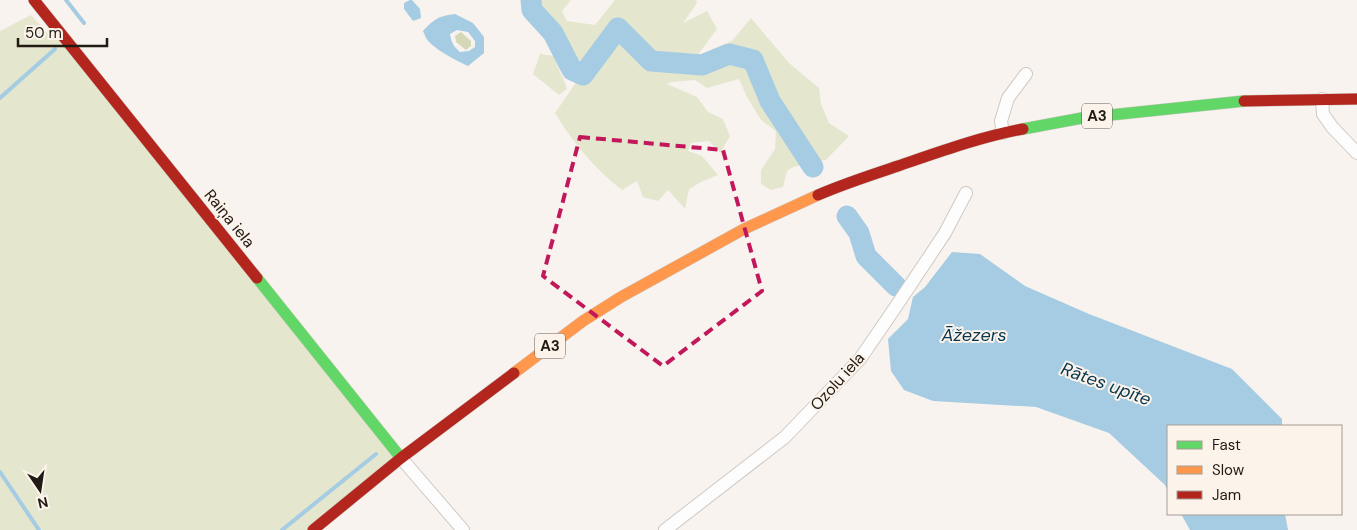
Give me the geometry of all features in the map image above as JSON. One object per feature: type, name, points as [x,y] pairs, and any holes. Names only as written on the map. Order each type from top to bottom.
[{"type":"main road","name":"Raiņa iela","points":[[34,0],[401,458]]},
{"type":"main road","name":"A3","points":[[314,530],[401,458],[583,322],[614,302],[744,229],[825,192],[954,147],[1003,133],[1082,118],[1235,101],[1357,99]]},
{"type":"street","points":[[1003,133],[1001,121],[1008,98],[1026,74]]},
{"type":"street","points":[[1322,100],[1323,114],[1332,127],[1357,153]]},
{"type":"street","name":"Ozolu iela","points":[[665,530],[785,437],[860,359],[945,233],[966,193]]},
{"type":"street","points":[[401,458],[463,530]]},
{"type":"highlighted area","points":[[580,137],[723,150],[762,291],[663,366],[543,276]]},
{"type":"green space","points":[[531,0],[571,0],[562,11],[567,21],[595,25],[615,0],[696,0],[697,3],[683,23],[707,11],[717,29],[697,56],[732,41],[751,18],[789,63],[819,88],[821,104],[829,123],[849,136],[826,160],[793,167],[787,171],[783,187],[771,190],[761,184],[761,170],[775,149],[776,131],[761,120],[739,79],[707,88],[695,80],[671,82],[667,84],[697,97],[708,112],[723,119],[730,136],[720,153],[709,141],[691,143],[688,151],[702,156],[718,175],[689,189],[685,209],[668,190],[658,201],[643,197],[637,181],[622,190],[585,155],[555,113],[577,81],[559,55],[553,33],[532,10]]},
{"type":"green space","points":[[31,15],[53,39],[61,32],[401,458],[313,530],[0,530],[0,31]]},
{"type":"green space","points":[[461,32],[471,41],[471,46],[466,50],[456,42],[455,36]]},
{"type":"green space","points":[[540,54],[554,56],[567,89],[559,95],[533,74]]},
{"type":"water","points":[[410,0],[420,9],[421,18],[413,21],[404,9],[404,3]]},
{"type":"water","points":[[455,14],[473,23],[484,37],[484,53],[468,66],[434,46],[426,38],[423,31],[437,19]],"holes":[[[457,30],[468,32],[475,41],[475,47],[469,51],[460,52],[453,44],[450,34]]]},
{"type":"water","name":"Āžezers","points":[[952,252],[980,254],[1025,286],[1089,314],[1232,369],[1282,419],[1282,425],[1167,425],[1167,489],[1109,433],[1036,407],[933,401],[904,390],[891,371],[888,339],[908,319],[913,297],[925,287]]},
{"type":"water","points":[[1182,515],[1285,515],[1288,530],[1190,530]]},
{"type":"waterway","points":[[66,0],[84,23]]},
{"type":"waterway","name":"Rātes upīte","points":[[531,0],[532,10],[553,33],[572,70],[583,75],[618,28],[651,61],[702,65],[729,54],[753,60],[770,101],[813,167]]},
{"type":"waterway","points":[[0,98],[55,49]]},
{"type":"waterway","name":"Rātes upīte","points":[[847,216],[859,233],[866,256],[896,286]]},
{"type":"waterway","points":[[282,530],[376,454]]},
{"type":"waterway","points":[[0,472],[39,530]]},
{"type":"traffic: fast","points":[[1023,129],[1082,118],[1244,101]]},
{"type":"traffic: fast","points":[[257,278],[401,458]]},
{"type":"traffic: slow","points":[[514,373],[583,321],[621,297],[744,229],[818,195]]},
{"type":"traffic: jam","points":[[34,0],[257,278]]},
{"type":"traffic: jam","points":[[1244,101],[1357,99]]},
{"type":"traffic: jam","points":[[818,195],[960,145],[1023,129]]},
{"type":"traffic: jam","points":[[313,530],[401,458],[514,373]]}]
